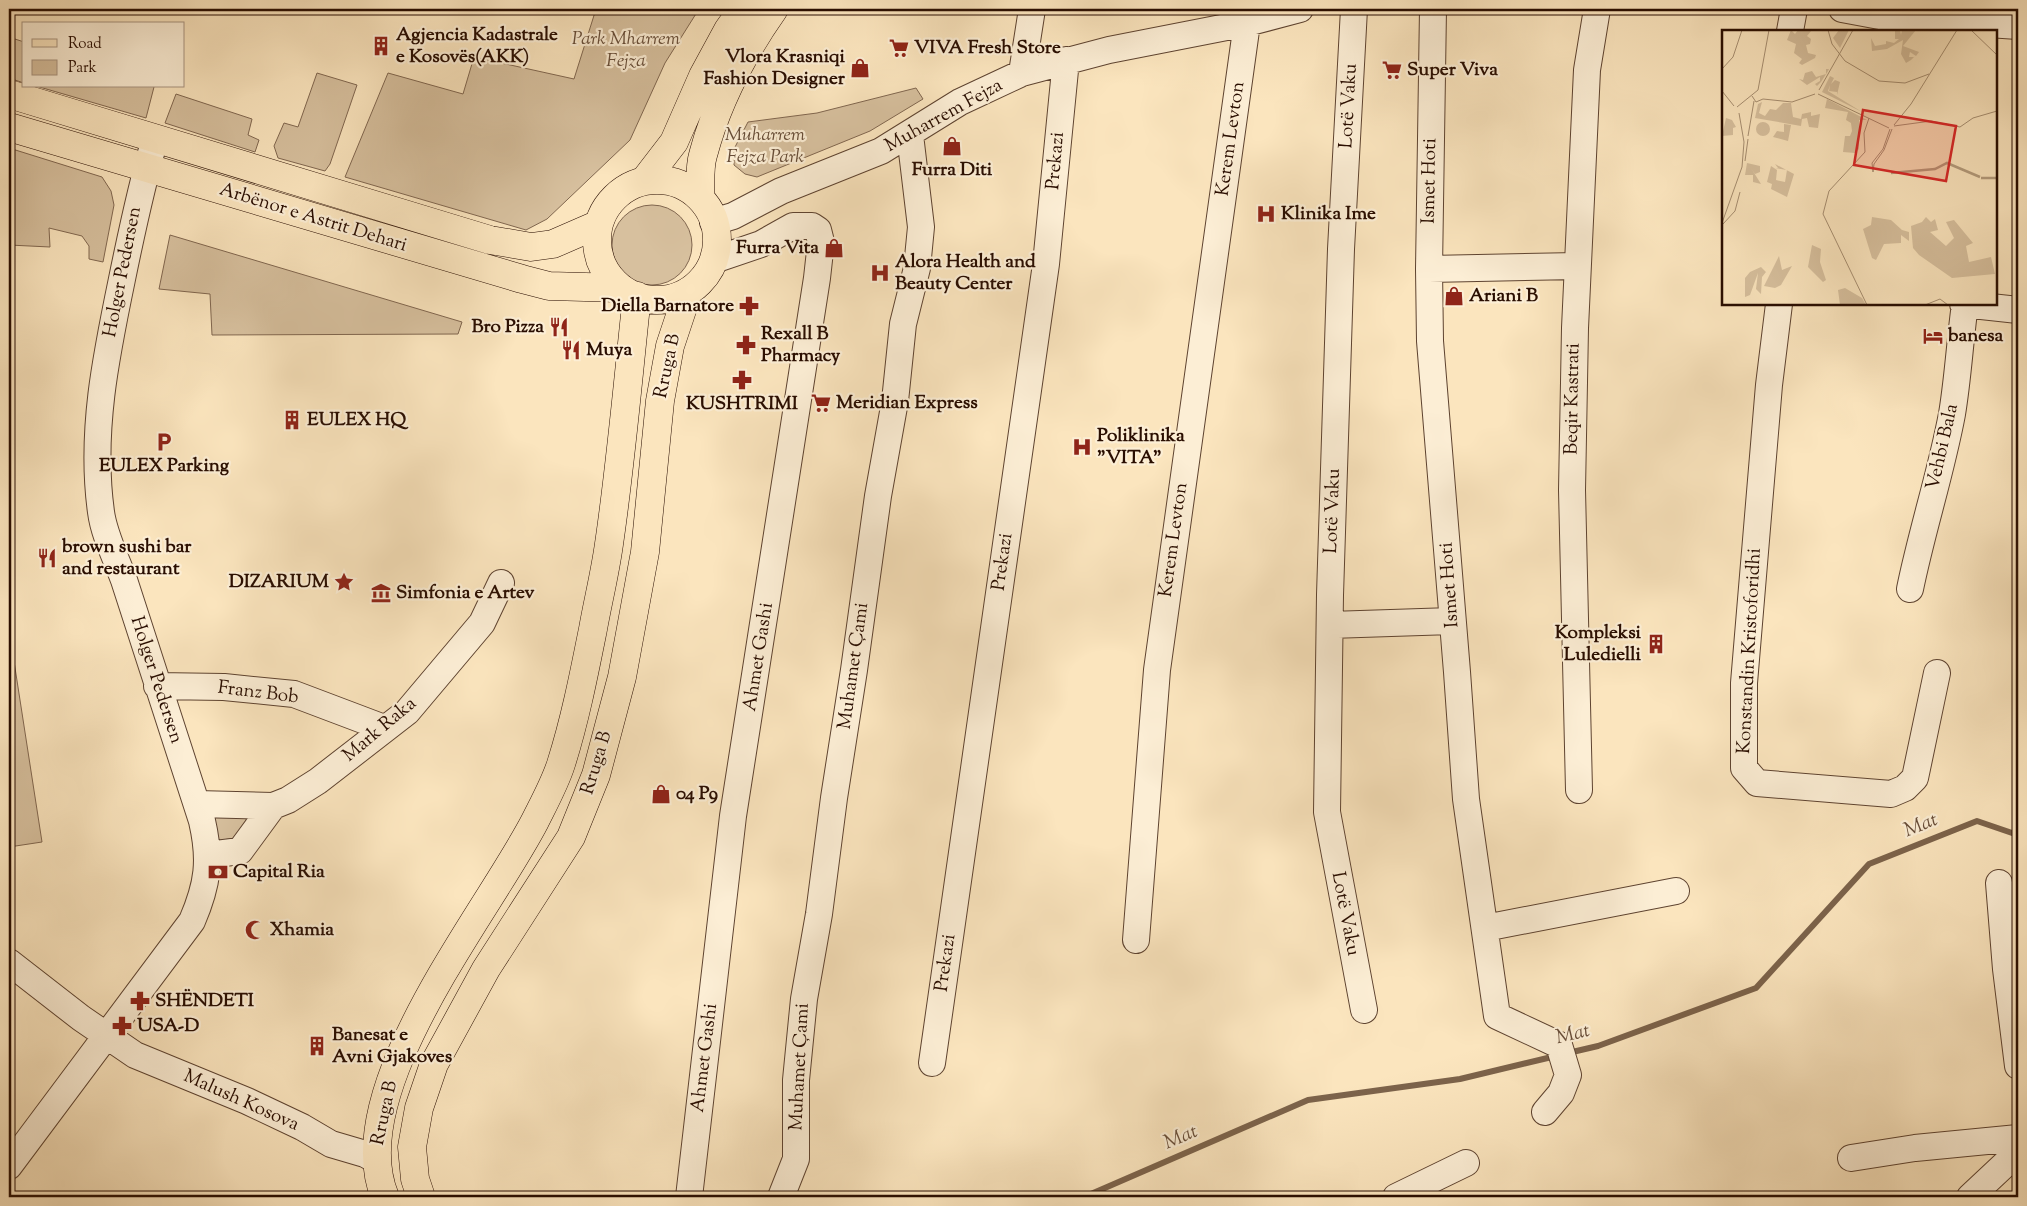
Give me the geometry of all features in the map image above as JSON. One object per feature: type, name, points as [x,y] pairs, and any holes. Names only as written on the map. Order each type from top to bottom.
[{"type":"main road","points":[[644,181],[674,142],[703,76],[728,30],[743,9]]},
{"type":"main road","points":[[700,197],[702,156],[728,85],[754,37],[774,9]]},
{"type":"main road","name":"Arbënor e Astrit Dehari","points":[[9,94],[512,245],[553,244],[599,224]]},
{"type":"main road","name":"Arbënor e Astrit Dehari","points":[[9,126],[522,280],[549,286],[629,292]]},
{"type":"main road","points":[[656,180],[676,182],[700,197],[710,211],[713,222],[716,225],[718,240],[714,260],[701,281],[688,292],[660,300],[629,292],[609,276],[600,260],[597,242],[599,224],[606,208],[614,197],[631,186],[644,181],[656,180]]},
{"type":"main road","name":"Rruga B","points":[[385,1197],[378,1182],[376,1160],[384,1102],[400,1053],[454,952],[534,823],[561,766],[585,667],[609,545],[629,292]]},
{"type":"main road","name":"Rruga B","points":[[422,1197],[415,1179],[412,1147],[419,1108],[434,1064],[486,969],[571,837],[596,775],[622,677],[645,552],[660,402],[670,346],[688,292]]},
{"type":"street","points":[[1022,73],[1032,9]]},
{"type":"street","name":"Muharrem Fejza","points":[[713,222],[733,216],[781,191],[881,151],[910,135],[960,102],[1022,73],[1066,60],[1247,23],[1300,9]]},
{"type":"street","name":"Lotë Vaku","points":[[1354,9],[1341,249],[1326,812],[1364,1010]]},
{"type":"street","name":"Ismet Hoti","points":[[1434,9],[1428,269],[1430,341],[1466,799],[1497,1016],[1559,1045],[1568,1075],[1561,1093],[1545,1112]]},
{"type":"street","name":"Beqir Kastrati","points":[[1579,790],[1572,490],[1578,266],[1587,70],[1597,9]]},
{"type":"street","points":[[1790,30],[1794,9]]},
{"type":"street","points":[[1842,9],[2018,26]]},
{"type":"street","name":"Kerem Levton","points":[[1136,940],[1157,670],[1247,23]]},
{"type":"street","name":"Prekazi","points":[[932,1063],[1046,264],[1066,60]]},
{"type":"street","name":"Muhamet Çami","points":[[781,1197],[796,1159],[796,1080],[804,999],[820,914],[834,798],[854,670],[872,533],[895,402],[902,324],[918,268],[921,227],[910,135]]},
{"type":"street","name":"Holger Pedersen","points":[[9,1166],[192,921],[202,897],[207,876],[208,856],[197,804],[101,514],[97,448],[99,415],[111,333],[138,195],[155,139]]},
{"type":"street","name":"Ahmet Gashi","points":[[689,1197],[733,816],[817,278],[820,242],[818,230],[812,226],[793,226],[761,244],[714,260]]},
{"type":"street","points":[[1428,269],[1578,266]]},
{"type":"street","name":"Konstandin Kristoforidhi","points":[[1779,305],[1769,385],[1744,683],[1744,768],[1748,775],[1757,783],[1891,794],[1905,788],[1915,778],[1937,673]]},
{"type":"street","name":"Vehbi Bala","points":[[1910,589],[1921,534],[1942,463],[1952,412],[1964,305]]},
{"type":"street","points":[[1973,305],[2018,310]]},
{"type":"street","name":"Mark Raka","points":[[197,804],[273,806],[288,800],[318,781],[407,712],[482,623],[501,584]]},
{"type":"street","points":[[1330,625],[1452,621]]},
{"type":"street","name":"Franz Bob","points":[[157,686],[224,688],[294,694],[384,728]]},
{"type":"street","name":"Mark Raka","points":[[208,856],[240,850],[273,806]]},
{"type":"street","points":[[1999,883],[2018,1066]]},
{"type":"street","points":[[1485,928],[1676,891]]},
{"type":"street","name":"Malush Kosova","points":[[9,962],[135,1055],[247,1100],[331,1144],[365,1154],[376,1160]]},
{"type":"street","points":[[1851,1158],[1915,1148],[2018,1138]]},
{"type":"street","points":[[1970,1197],[2018,1152]]},
{"type":"street","points":[[1396,1197],[1466,1163]]},
{"type":"green space","name":"Park Mharrem Fejza","points":[[596,9],[699,9],[665,63],[630,140],[547,219],[526,230],[345,177],[388,73],[463,94],[474,57],[574,79]]},
{"type":"green space","points":[[9,37],[22,41],[22,82],[9,78]]},
{"type":"green space","points":[[317,73],[357,85],[330,164],[325,171],[278,158],[274,146],[284,123],[298,127]]},
{"type":"green space","points":[[43,88],[154,88],[146,118]]},
{"type":"green space","name":"Muharrem Fejza Park","points":[[916,88],[923,99],[870,131],[757,177],[745,174],[734,165],[734,149],[748,122],[817,113]]},
{"type":"green space","points":[[176,94],[252,119],[248,135],[259,140],[255,152],[165,123]]},
{"type":"green space","points":[[9,148],[102,177],[111,191],[114,205],[103,262],[89,259],[89,246],[82,236],[49,228],[50,247],[9,245]]},
{"type":"green space","points":[[652,205],[667,208],[680,217],[689,230],[692,245],[689,260],[680,273],[667,282],[652,285],[637,282],[624,273],[615,260],[612,245],[615,230],[624,217],[637,208]]},
{"type":"green space","points":[[170,235],[462,322],[458,334],[212,335],[210,294],[159,289]]},
{"type":"green space","points":[[9,629],[42,842],[9,847]]},
{"type":"green space","points":[[207,813],[246,818],[247,826],[238,838],[213,841]]},
{"type":"waterway","name":"Mat","points":[[1568,1053],[1598,1046],[1756,988],[1869,864],[1977,821],[2018,835]]},
{"type":"waterway","name":"Mat","points":[[1084,1197],[1308,1100],[1460,1079],[1556,1056]]},
{"type":"place","name":"Agjencia Kadastrale e Kosovës(AKK)","points":[[381,46]]},
{"type":"place","name":"VIVA Fresh Store","points":[[899,48]]},
{"type":"place","name":"Vlora Krasniqi Fashion Designer","points":[[860,68]]},
{"type":"place","name":"Super Viva","points":[[1392,70]]},
{"type":"place","name":"Furra Diti","points":[[952,146]]},
{"type":"place","name":"Klinika Ime","points":[[1266,214]]},
{"type":"place","name":"Furra Vita","points":[[834,248]]},
{"type":"place","name":"Alora Health and Beauty Center","points":[[880,273]]},
{"type":"place","name":"Ariani B","points":[[1454,296]]},
{"type":"place","name":"Diella Barnatore","points":[[749,306]]},
{"type":"place","name":"Bro Pizza","points":[[559,327]]},
{"type":"place","name":"banesa","points":[[1933,336]]},
{"type":"place","name":"Rexall B Pharmacy","points":[[746,345]]},
{"type":"place","name":"Muya","points":[[571,350]]},
{"type":"place","name":"KUSHTRIMI","points":[[742,380]]},
{"type":"place","name":"Meridian Express","points":[[821,403]]},
{"type":"place","name":"EULEX HQ","points":[[292,420]]},
{"type":"place","name":"EULEX Parking","points":[[164,442]]},
{"type":"place","name":"Poliklinika \"VITA\"","points":[[1082,447]]},
{"type":"place","name":"brown sushi bar and restaurant","points":[[47,558]]},
{"type":"place","name":"DIZARIUM","points":[[344,582]]},
{"type":"place","name":"Simfonia e Artev","points":[[381,593]]},
{"type":"place","name":"Kompleksi Luledielli","points":[[1656,644]]},
{"type":"place","name":"04 P9","points":[[661,794]]},
{"type":"place","name":"Capital Ria","points":[[218,872]]},
{"type":"place","name":"Xhamia","points":[[255,930]]},
{"type":"place","name":"SHËNDETI","points":[[140,1001]]},
{"type":"place","name":"USA-D","points":[[122,1026]]},
{"type":"place","name":"Banesat e Avni Gjakoves","points":[[317,1046]]}]
